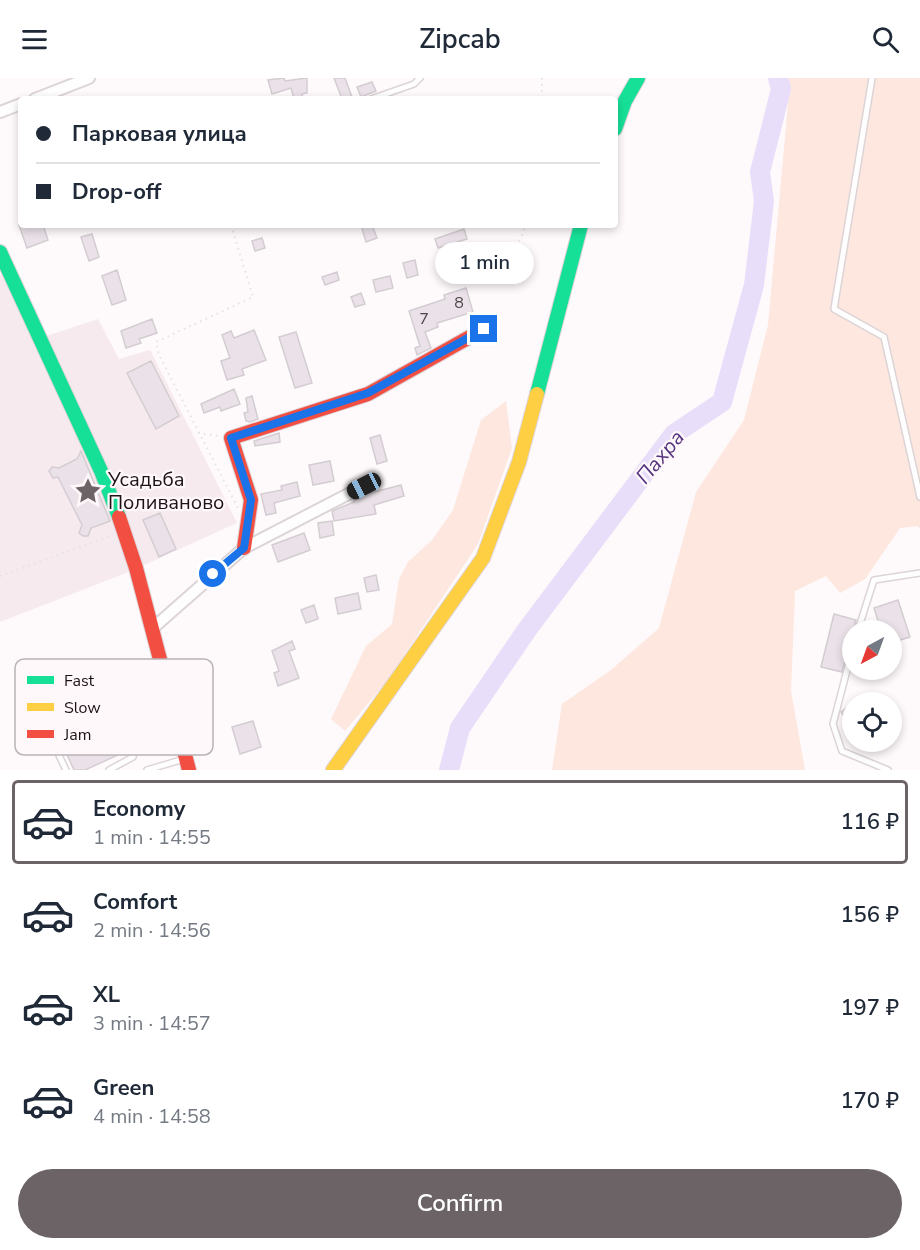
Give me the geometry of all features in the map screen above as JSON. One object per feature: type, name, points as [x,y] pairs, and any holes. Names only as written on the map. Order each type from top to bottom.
[{"type":"street","points":[[43,96],[89,78]]},
{"type":"street","points":[[618,121],[625,101],[638,78]]},
{"type":"street","points":[[0,112],[18,105]]},
{"type":"street","points":[[333,770],[483,558],[519,462],[579,228]]},
{"type":"street","points":[[0,252],[101,471],[124,531],[161,659]]},
{"type":"street","points":[[244,548],[251,500],[231,438],[368,393],[484,329]]},
{"type":"street","points":[[153,628],[244,548],[364,486]]},
{"type":"lane","points":[[380,96],[414,84],[420,78]]},
{"type":"lane","points":[[872,78],[834,309],[884,337],[920,497]]},
{"type":"lane","points":[[861,620],[874,580],[920,573]]},
{"type":"lane","points":[[844,680],[832,724],[842,751],[888,770]]},
{"type":"lane","points":[[59,755],[66,770]]},
{"type":"lane","points":[[109,770],[134,755]]},
{"type":"lane","points":[[147,770],[187,764]]},
{"type":"path","points":[[542,78],[542,96]]},
{"type":"path","points":[[232,228],[253,297],[156,342],[159,356],[247,526]]},
{"type":"path","points":[[478,265],[502,257],[524,234],[525,228]]},
{"type":"path","points":[[198,433],[231,438]]},
{"type":"path","points":[[0,576],[124,531]]},
{"type":"shaded area","points":[[786,78],[920,78],[920,529],[918,526],[900,528],[865,579],[840,593],[826,576],[795,591],[791,691],[805,770],[552,770],[562,704],[611,670],[659,628],[696,492],[744,420],[768,325],[789,93]]},
{"type":"shaded area","points":[[14,269],[47,336],[98,319],[119,359],[150,350],[237,523],[131,571],[0,622],[0,275]]},
{"type":"shaded area","points":[[506,401],[512,448],[478,544],[387,681],[345,731],[331,719],[366,646],[392,624],[399,579],[408,562],[432,540],[453,510],[481,420]]},
{"type":"building","points":[[284,78],[285,81],[307,78],[307,93],[302,94],[302,96],[293,96],[291,88],[272,94],[268,80]]},
{"type":"building","points":[[334,78],[345,78],[352,96],[341,96]]},
{"type":"building","points":[[372,82],[376,91],[361,96],[357,87]]},
{"type":"building","points":[[20,228],[44,228],[48,240],[27,248]]},
{"type":"building","points":[[362,228],[373,228],[377,238],[366,242]]},
{"type":"building","points":[[464,229],[467,239],[438,248],[435,239]]},
{"type":"building","points":[[92,234],[99,257],[89,261],[81,237]]},
{"type":"building","points":[[262,238],[265,248],[255,251],[252,241]]},
{"type":"building","points":[[415,260],[418,275],[407,278],[403,263]]},
{"type":"building","points":[[117,270],[126,300],[112,305],[102,276]]},
{"type":"building","points":[[337,272],[339,280],[325,285],[322,277]]},
{"type":"building","points":[[390,276],[393,288],[376,292],[373,280]]},
{"type":"building","points":[[466,288],[473,312],[437,323],[438,327],[425,332],[431,348],[417,355],[415,348],[420,346],[409,311],[445,299],[444,295]]},
{"type":"building","points":[[361,293],[365,304],[355,307],[351,297]]},
{"type":"building","points":[[152,319],[157,333],[139,339],[141,343],[126,348],[121,331]]},
{"type":"building","points":[[254,330],[266,360],[242,369],[244,375],[227,380],[221,361],[230,358],[222,335],[231,331],[234,338]]},
{"type":"building","points":[[296,332],[312,383],[295,388],[279,337]]},
{"type":"building","points":[[151,361],[179,416],[156,429],[127,373]]},
{"type":"building","points":[[234,389],[240,404],[221,411],[220,407],[204,413],[201,404]]},
{"type":"building","points":[[252,396],[258,419],[250,422],[246,421],[244,413],[248,412],[246,398]]},
{"type":"building","points":[[279,433],[280,442],[255,446],[254,441]]},
{"type":"building","points":[[380,435],[387,461],[377,464],[370,438]]},
{"type":"building","points":[[81,451],[110,521],[91,528],[88,536],[79,533],[82,525],[58,477],[53,478],[49,471],[52,467],[59,468],[77,459]]},
{"type":"building","points":[[330,461],[334,481],[313,485],[309,465]]},
{"type":"building","points":[[297,482],[300,496],[274,503],[276,513],[266,515],[261,494],[282,490],[281,486]]},
{"type":"building","points":[[401,485],[404,496],[374,505],[376,514],[334,521],[332,511],[354,502],[363,495]]},
{"type":"building","points":[[160,513],[176,549],[159,557],[143,520]]},
{"type":"building","points":[[332,521],[334,535],[320,538],[318,523]]},
{"type":"building","points":[[304,533],[310,550],[278,562],[272,545]]},
{"type":"building","points":[[376,575],[379,590],[367,592],[364,578]]},
{"type":"building","points":[[358,593],[361,609],[338,614],[335,598]]},
{"type":"building","points":[[898,600],[910,637],[902,640],[902,620],[878,620],[874,608]]},
{"type":"building","points":[[314,605],[318,619],[306,623],[301,610]]},
{"type":"building","points":[[834,614],[856,620],[842,620],[842,672],[821,667]]},
{"type":"building","points":[[292,641],[295,649],[289,651],[299,678],[278,686],[274,673],[279,671],[272,651]]},
{"type":"building","points":[[253,721],[261,747],[240,754],[232,727]]},
{"type":"building","points":[[67,755],[118,755],[85,770],[74,770]]},
{"type":"waterway","name":"Пахра","points":[[449,770],[460,728],[526,631],[674,434],[722,402],[754,285],[764,201],[760,172],[781,89],[778,78]]},
{"type":"traffic: fast","points":[[618,121],[625,101],[638,78]]},
{"type":"traffic: fast","points":[[537,394],[580,228]]},
{"type":"traffic: fast","points":[[0,252],[101,471],[119,517]]},
{"type":"traffic: slow","points":[[333,770],[483,558],[519,462],[537,394]]},
{"type":"traffic: jam","points":[[244,548],[251,500],[231,438],[368,394],[484,329]]},
{"type":"traffic: jam","points":[[119,517],[136,568],[160,659]]},
{"type":"traffic: jam","points":[[185,755],[189,770]]},
{"type":"place","name":"Усадьба Поливаново","points":[[88,491]]},
{"type":"route","points":[[213,574],[244,548],[251,500],[231,438],[368,393],[484,329]]}]
